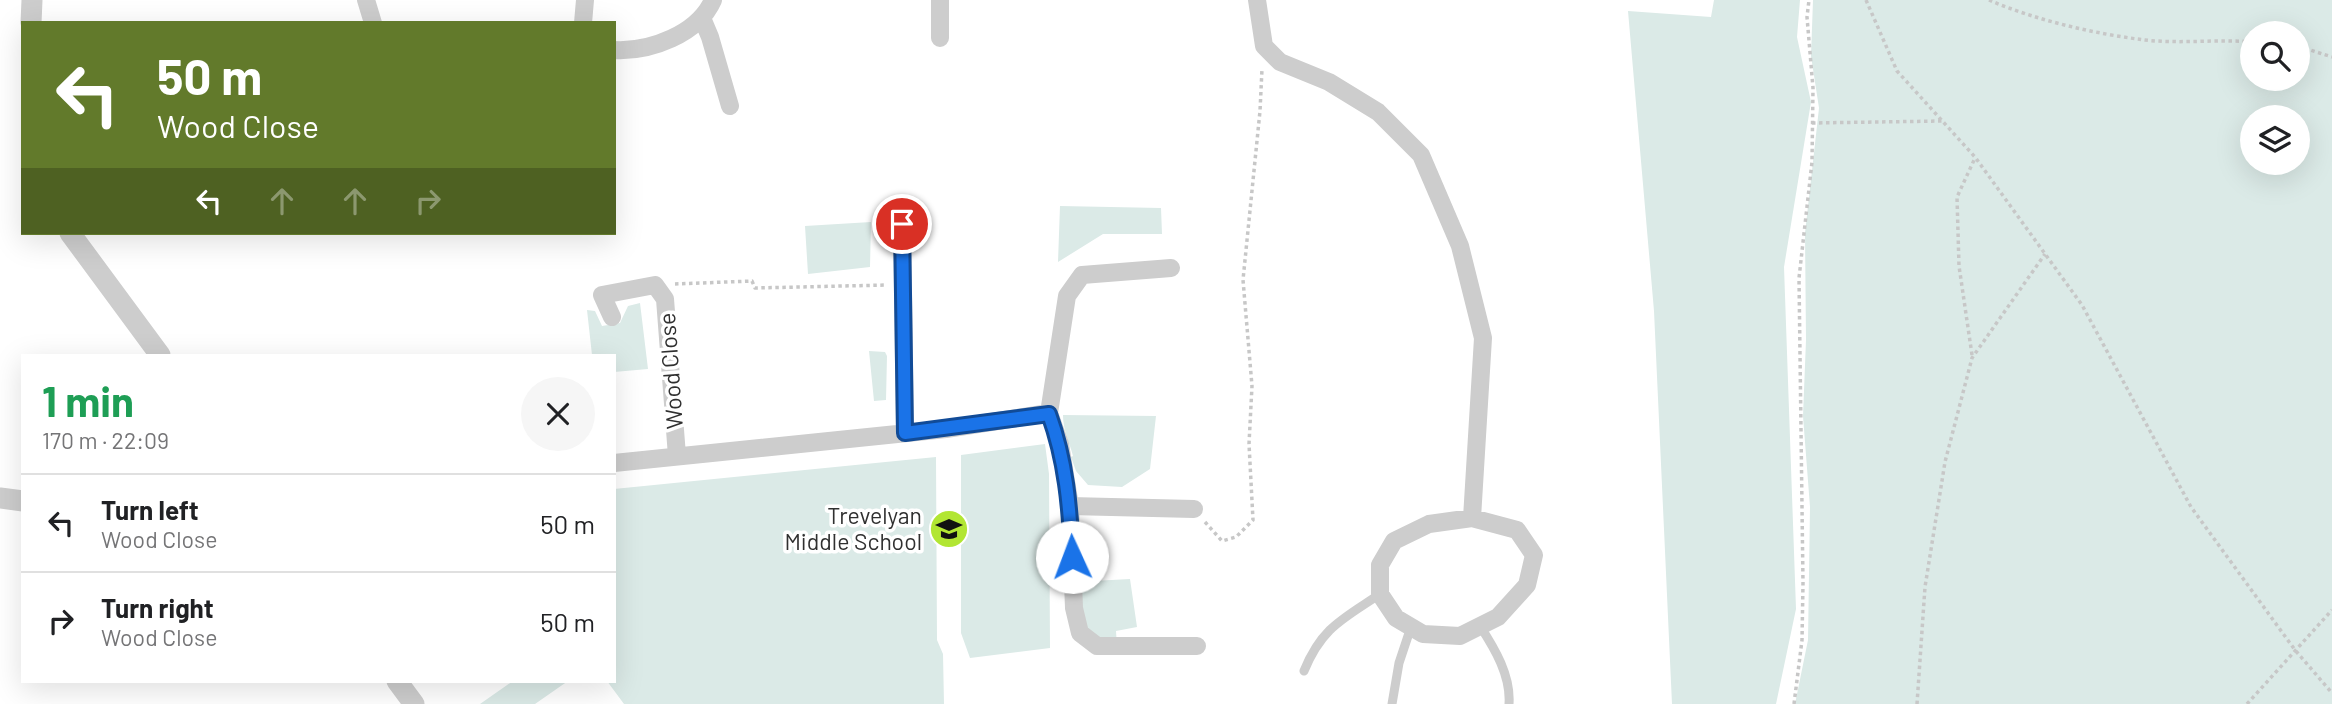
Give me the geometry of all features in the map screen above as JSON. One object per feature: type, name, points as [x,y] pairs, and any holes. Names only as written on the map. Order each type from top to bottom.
[{"type":"street","points":[[31,21],[32,0]]},
{"type":"street","points":[[366,0],[372,21]]},
{"type":"street","points":[[583,21],[585,0]]},
{"type":"street","points":[[616,50],[658,43],[690,28],[702,18],[713,0]]},
{"type":"street","points":[[940,0],[940,38]]},
{"type":"street","points":[[1258,0],[1264,46],[1280,62],[1329,82],[1378,113],[1421,155],[1460,246],[1483,338],[1472,518]]},
{"type":"street","points":[[702,18],[730,106]]},
{"type":"street","points":[[902,224],[905,433]]},
{"type":"street","points":[[70,235],[159,354]]},
{"type":"street","points":[[1171,268],[1082,275],[1067,296],[1049,414],[1060,444],[1070,506],[1074,608],[1080,633],[1097,646],[1197,646]]},
{"type":"street","name":"Wood Close","points":[[612,317],[602,295],[656,285],[665,299],[677,456]]},
{"type":"street","name":"Wood Close","points":[[616,463],[905,433],[1049,414]]},
{"type":"street","points":[[0,498],[21,501]]},
{"type":"street","points":[[1070,506],[1194,509]]},
{"type":"street","points":[[1472,518],[1517,530],[1534,555],[1527,585],[1498,617],[1460,636],[1423,634],[1396,618],[1380,594],[1380,565],[1394,541],[1429,524],[1472,518]]},
{"type":"lane","points":[[1304,671],[1313,648],[1322,636],[1380,594]]},
{"type":"lane","points":[[1479,626],[1492,644],[1509,686],[1509,704]]},
{"type":"lane","points":[[1392,704],[1399,663],[1411,627]]},
{"type":"path","points":[[1794,704],[1802,640],[1799,278],[1812,162],[1813,88],[1807,17],[1809,0]]},
{"type":"path","points":[[1866,0],[1897,71],[1975,157],[2082,305],[2191,507],[2295,650],[2332,693]]},
{"type":"path","points":[[1989,0],[2005,7],[2089,30],[2142,40],[2240,42]]},
{"type":"path","points":[[1194,509],[1222,541],[1236,537],[1253,520],[1249,444],[1252,386],[1243,280],[1264,46]]},
{"type":"path","points":[[2310,50],[2332,57]]},
{"type":"path","points":[[1812,123],[1942,121]]},
{"type":"path","points":[[1972,358],[1959,266],[1957,197],[1975,157]]},
{"type":"path","points":[[1917,704],[1927,574],[1945,462],[1972,358],[2045,254]]},
{"type":"path","points":[[656,285],[752,281],[755,288],[903,284]]},
{"type":"path","points":[[2247,704],[2332,610]]},
{"type":"shaded area","points":[[1714,0],[1800,0],[1797,37],[1811,102],[1784,267],[1796,609],[1776,704],[1672,704],[1654,311],[1628,11],[1711,17]]},
{"type":"shaded area","points":[[1813,0],[2332,0],[2332,704],[1795,704],[1808,640],[1810,507],[1803,416],[1806,340],[1805,233],[1819,108],[1811,56]]},
{"type":"shaded area","points":[[1060,206],[1161,208],[1162,234],[1103,234],[1058,262]]},
{"type":"shaded area","points":[[871,222],[870,267],[808,274],[805,226]]},
{"type":"shaded area","points":[[640,303],[648,369],[616,372],[616,354],[592,354],[587,310],[595,311],[602,326],[620,323],[628,306]]},
{"type":"shaded area","points":[[869,351],[885,352],[887,356],[886,400],[874,401]]},
{"type":"shaded area","points":[[1063,415],[1156,416],[1150,469],[1122,487],[1088,485],[1076,471],[1071,457],[1073,456]]},
{"type":"shaded area","points":[[1045,444],[1049,474],[1050,648],[970,658],[961,633],[961,455]]},
{"type":"shaded area","points":[[936,457],[937,640],[943,654],[944,704],[624,704],[608,683],[616,683],[616,489]]},
{"type":"shaded area","points":[[1130,579],[1137,627],[1116,631],[1117,647],[1087,635],[1074,582]]},
{"type":"shaded area","points":[[510,683],[565,683],[535,704],[480,704]]},
{"type":"place","name":"Trevelyan Middle School","points":[[949,529]]},
{"type":"route","points":[[902,224],[905,433],[1049,414],[1060,444],[1070,506],[1072,557]]}]
